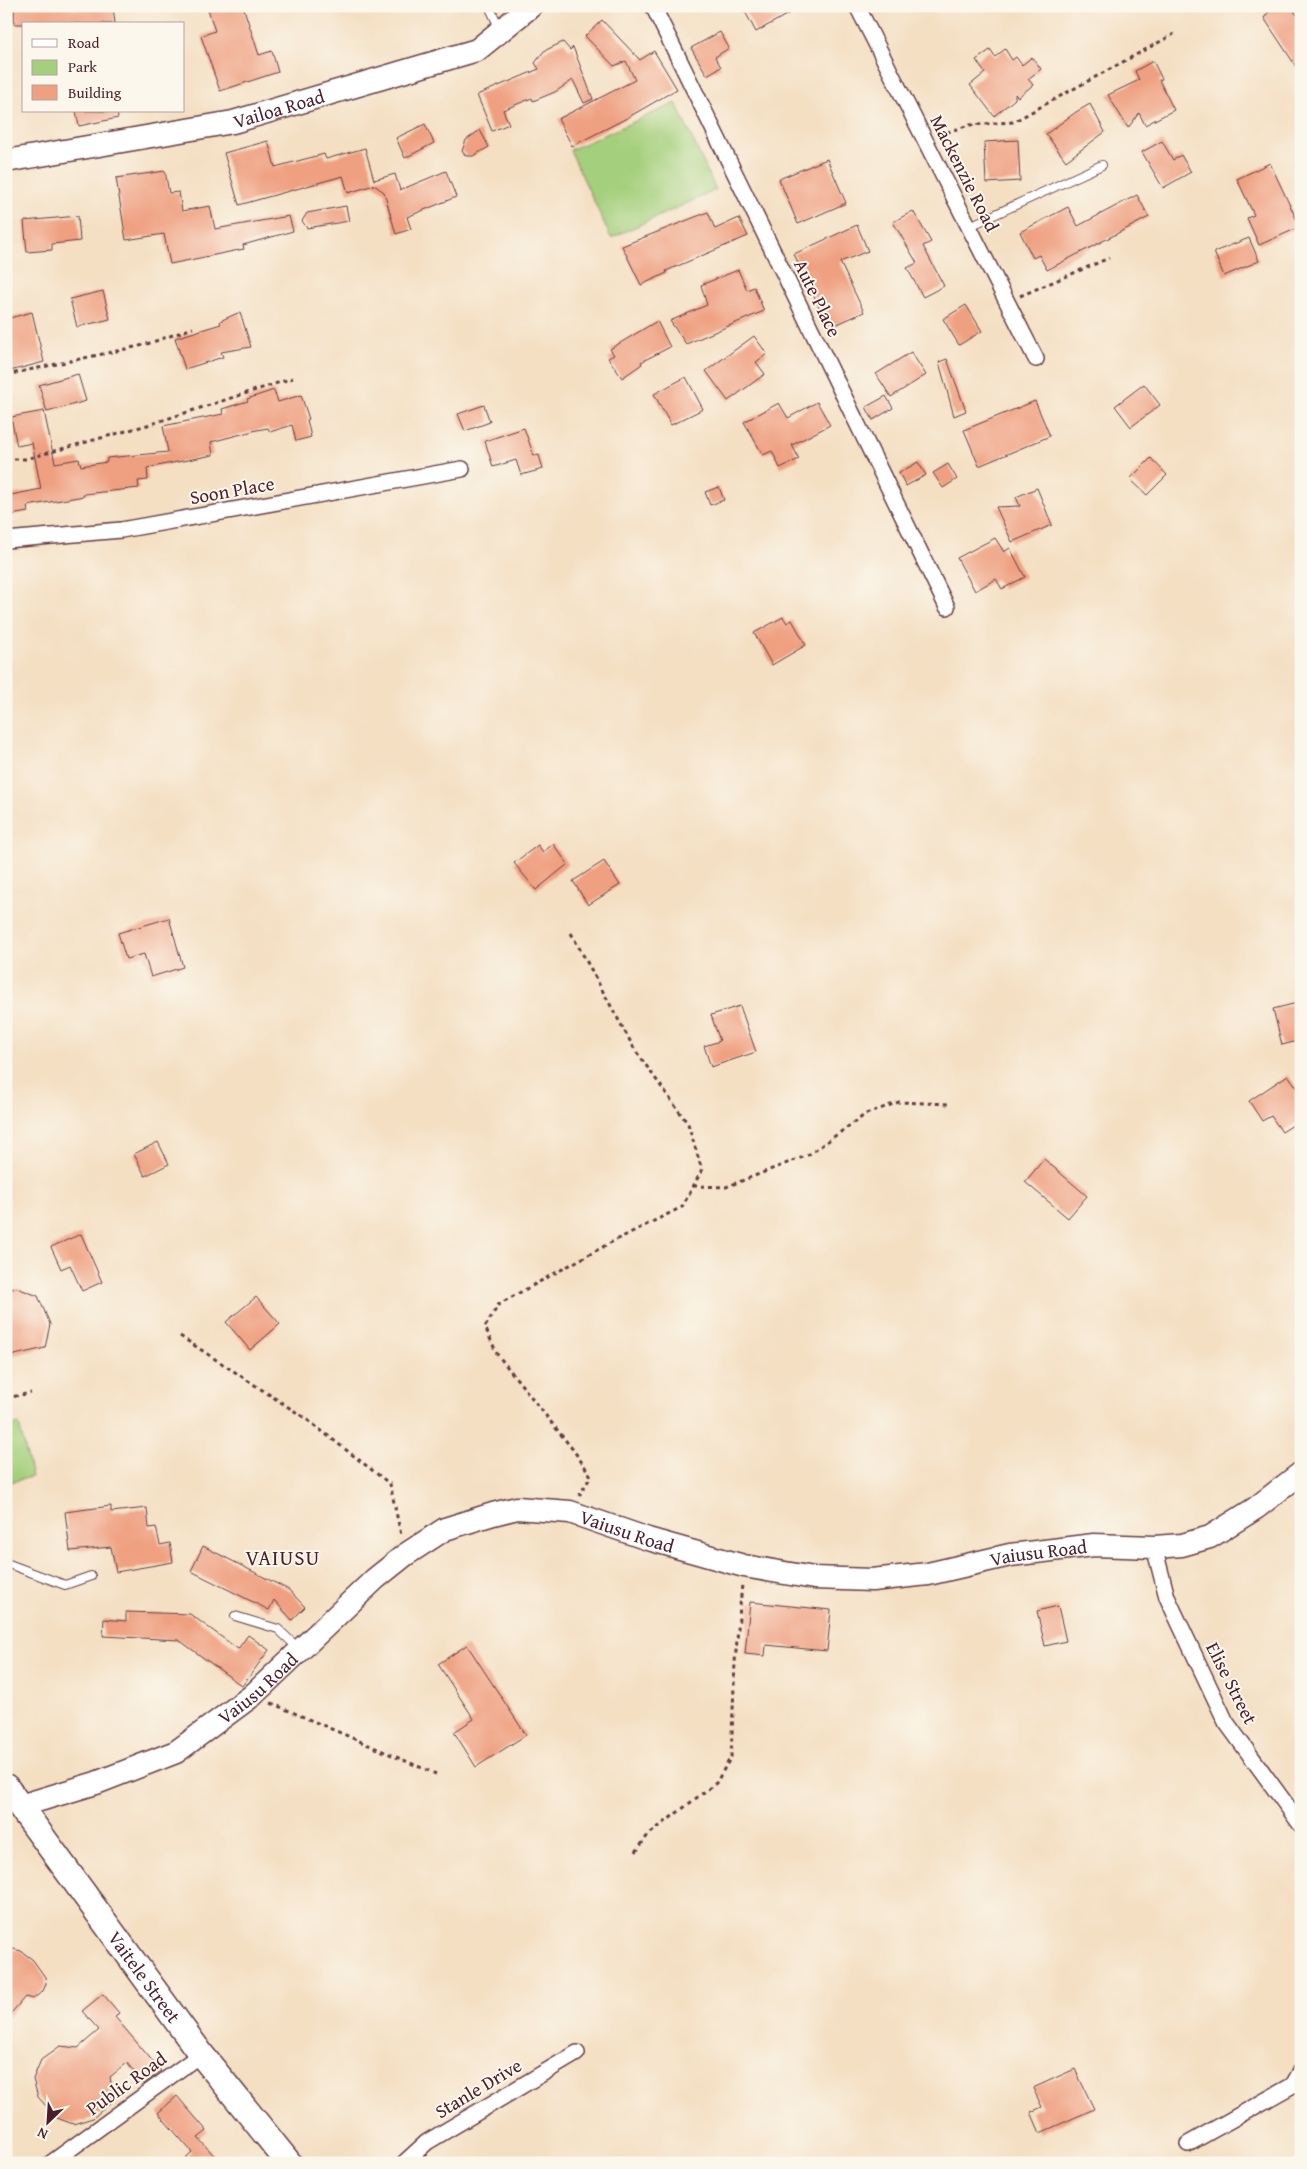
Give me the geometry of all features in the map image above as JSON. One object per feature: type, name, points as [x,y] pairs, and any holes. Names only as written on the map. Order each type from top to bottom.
[{"type":"main road","name":"Vaitele Street","points":[[13,1796],[201,2054],[289,2163]]},
{"type":"street","name":"Vailoa Road","points":[[6,161],[233,122],[477,50],[531,6]]},
{"type":"street","name":"Aute Place","points":[[653,6],[947,607]]},
{"type":"street","name":"Mackenzie Road","points":[[857,6],[1036,359]]},
{"type":"street","name":"Soon Place","points":[[6,540],[121,530],[462,469]]},
{"type":"street","name":"Vaiusu Road","points":[[13,1796],[96,1782],[176,1752],[253,1695],[375,1579],[405,1555],[445,1529],[501,1512],[517,1508],[570,1512],[648,1539],[744,1566],[814,1578],[872,1580],[928,1574],[1010,1555],[1094,1545],[1154,1547],[1182,1545],[1210,1537],[1256,1508],[1301,1473]]},
{"type":"street","name":"Elise Street","points":[[1154,1547],[1167,1597],[1226,1722],[1301,1825]]},
{"type":"street","name":"Public Road","points":[[51,2163],[201,2054]]},
{"type":"street","name":"Stanle Drive","points":[[404,2163],[427,2142],[577,2054]]},
{"type":"street","points":[[1188,2144],[1293,2085],[1301,2070]]},
{"type":"lane","points":[[489,6],[502,31]]},
{"type":"lane","points":[[970,226],[1102,165]]},
{"type":"lane","points":[[6,1563],[65,1585],[91,1576]]},
{"type":"lane","points":[[235,1616],[278,1629],[300,1651]]},
{"type":"path","points":[[925,139],[969,125],[1013,122],[1174,34]]},
{"type":"path","points":[[1008,301],[1109,258]]},
{"type":"path","points":[[6,375],[144,345],[192,328]]},
{"type":"path","points":[[6,458],[26,459],[151,424],[293,378]]},
{"type":"path","points":[[570,1512],[591,1476],[497,1354],[485,1327],[499,1304],[610,1243],[682,1207],[702,1170],[688,1124],[635,1050],[571,933]]},
{"type":"path","points":[[693,1186],[726,1187],[808,1155],[866,1114],[899,1102],[950,1104]]},
{"type":"path","points":[[180,1336],[305,1418],[390,1484],[405,1555]]},
{"type":"path","points":[[6,1398],[31,1393]]},
{"type":"path","points":[[636,1852],[648,1835],[716,1783],[731,1758],[735,1662],[744,1566]]},
{"type":"path","points":[[253,1695],[436,1774]]},
{"type":"green space","points":[[676,103],[716,190],[611,238],[570,150]]},
{"type":"green space","points":[[19,1424],[32,1477],[6,1483],[6,1427]]},
{"type":"building","points":[[14,6],[72,6],[72,9],[113,6],[115,22],[22,22],[22,24],[14,24]]},
{"type":"building","points":[[215,6],[243,6],[259,55],[272,51],[278,72],[220,91],[201,36],[215,31],[208,9]]},
{"type":"building","points":[[742,6],[802,6],[756,32]]},
{"type":"building","points":[[1273,6],[1291,6],[1301,21],[1301,74],[1264,18]]},
{"type":"building","points":[[602,20],[640,60],[654,51],[677,89],[627,118],[572,146],[558,119],[635,80],[626,61],[614,66],[585,36]]},
{"type":"building","points":[[720,32],[729,48],[715,57],[721,67],[707,75],[691,48]]},
{"type":"building","points":[[563,42],[570,50],[573,47],[593,99],[584,103],[573,80],[555,92],[533,101],[532,98],[503,110],[509,124],[492,131],[477,95],[539,69],[535,63],[544,51]]},
{"type":"building","points":[[1005,49],[1012,60],[1016,57],[1022,65],[1032,57],[1041,69],[1028,79],[1033,85],[1018,97],[1015,94],[1015,99],[994,116],[970,85],[985,73],[976,60],[990,50],[995,57]]},
{"type":"building","points":[[1153,61],[1162,79],[1159,80],[1174,110],[1145,125],[1139,113],[1128,128],[1108,95],[1139,80],[1135,71]]},
{"type":"building","points":[[1090,104],[1105,132],[1066,161],[1046,134]]},
{"type":"building","points":[[76,112],[117,112],[118,118],[79,126]]},
{"type":"building","points":[[425,124],[434,143],[405,158],[396,138]]},
{"type":"building","points":[[480,130],[489,147],[473,156],[466,156],[462,151],[466,140]]},
{"type":"building","points":[[1018,140],[1020,181],[986,183],[984,142]]},
{"type":"building","points":[[268,141],[275,167],[324,154],[326,159],[365,148],[374,180],[395,174],[400,190],[446,171],[456,197],[407,217],[411,229],[396,234],[384,192],[374,185],[348,193],[343,176],[239,205],[224,153]]},
{"type":"building","points":[[1162,141],[1173,160],[1181,155],[1191,172],[1163,188],[1142,152]]},
{"type":"building","points":[[827,159],[846,203],[798,224],[779,179]]},
{"type":"building","points":[[1270,163],[1300,227],[1259,245],[1247,218],[1254,215],[1237,179]]},
{"type":"building","points":[[165,171],[169,193],[179,192],[182,211],[210,206],[215,229],[289,216],[293,231],[243,245],[244,249],[170,264],[164,234],[126,240],[116,178]]},
{"type":"building","points":[[1137,195],[1149,217],[1047,270],[1039,255],[1033,258],[1020,232],[1068,207],[1078,226]]},
{"type":"building","points":[[346,206],[349,221],[307,228],[302,221],[307,213]]},
{"type":"building","points":[[913,211],[931,242],[923,246],[944,286],[923,297],[907,268],[917,263],[893,222]]},
{"type":"building","points":[[708,212],[715,229],[739,218],[748,236],[666,271],[667,273],[641,285],[622,246]]},
{"type":"building","points":[[78,216],[80,241],[52,244],[52,250],[27,252],[24,221]]},
{"type":"building","points":[[857,225],[868,251],[840,262],[864,312],[829,328],[794,254]]},
{"type":"building","points":[[1249,238],[1259,261],[1224,276],[1214,252]]},
{"type":"building","points":[[738,270],[747,290],[754,287],[764,311],[686,344],[670,321],[707,305],[701,285]]},
{"type":"building","points":[[103,291],[110,319],[77,327],[70,299]]},
{"type":"building","points":[[966,305],[982,331],[959,345],[943,319]]},
{"type":"building","points":[[32,312],[44,362],[6,372],[6,319]]},
{"type":"building","points":[[240,312],[251,347],[221,352],[223,357],[185,369],[175,338],[221,324],[220,321]]},
{"type":"building","points":[[657,321],[670,347],[641,362],[642,364],[622,378],[608,358],[614,355],[610,349]]},
{"type":"building","points":[[754,336],[767,354],[756,362],[765,374],[728,401],[706,371]]},
{"type":"building","points":[[911,352],[926,375],[891,397],[876,374]]},
{"type":"building","points":[[947,359],[966,411],[954,416],[939,362]]},
{"type":"building","points":[[78,374],[86,401],[47,412],[39,385]]},
{"type":"building","points":[[686,377],[703,409],[671,425],[654,394]]},
{"type":"building","points":[[1144,384],[1160,405],[1131,427],[1115,406]]},
{"type":"building","points":[[274,390],[278,402],[301,395],[309,419],[307,420],[311,437],[296,441],[292,425],[270,432],[268,428],[257,430],[211,442],[213,455],[147,468],[148,480],[138,481],[139,488],[84,494],[84,496],[27,506],[28,512],[6,516],[6,496],[41,489],[32,443],[17,446],[11,417],[44,411],[55,463],[79,459],[81,466],[107,462],[107,458],[168,452],[163,426],[223,414],[222,409]]},
{"type":"building","points":[[886,396],[893,408],[873,420],[866,407]]},
{"type":"building","points":[[1035,401],[1050,436],[979,466],[964,430]]},
{"type":"building","points":[[817,402],[830,425],[792,445],[799,459],[780,468],[772,451],[763,455],[744,422],[779,403],[788,418]]},
{"type":"building","points":[[484,405],[490,422],[465,431],[458,414]]},
{"type":"building","points":[[524,428],[534,456],[539,455],[543,469],[521,475],[516,460],[493,467],[485,441]]},
{"type":"building","points":[[1151,458],[1167,475],[1147,495],[1130,479]]},
{"type":"building","points":[[918,462],[926,475],[906,486],[899,473]]},
{"type":"building","points":[[948,464],[957,479],[943,488],[933,473]]},
{"type":"building","points":[[719,487],[724,500],[710,505],[705,492]]},
{"type":"building","points":[[1037,488],[1052,525],[1012,542],[996,507],[1020,506],[1016,497]]},
{"type":"building","points":[[995,538],[1004,552],[1010,548],[1025,577],[1002,589],[996,579],[975,591],[957,558]]},
{"type":"building","points":[[783,617],[787,623],[792,620],[806,645],[772,665],[754,633]]},
{"type":"building","points":[[553,844],[568,864],[536,890],[514,863],[538,845],[543,852]]},
{"type":"building","points":[[604,861],[620,885],[588,905],[573,881]]},
{"type":"building","points":[[169,918],[183,967],[151,977],[144,954],[126,959],[118,933]]},
{"type":"building","points":[[1301,1002],[1301,1040],[1282,1045],[1273,1009]]},
{"type":"building","points":[[740,1006],[756,1052],[711,1067],[704,1046],[720,1041],[711,1015]]},
{"type":"building","points":[[1288,1075],[1301,1093],[1301,1120],[1282,1132],[1271,1116],[1262,1121],[1249,1101]]},
{"type":"building","points":[[158,1142],[169,1164],[145,1176],[134,1154]]},
{"type":"building","points":[[1044,1159],[1087,1196],[1068,1218],[1025,1182]]},
{"type":"building","points":[[81,1234],[102,1282],[82,1291],[70,1265],[61,1269],[51,1247]]},
{"type":"building","points":[[17,1288],[38,1296],[50,1324],[45,1348],[6,1357],[6,1290]]},
{"type":"building","points":[[256,1297],[280,1324],[250,1350],[226,1322]]},
{"type":"building","points":[[111,1506],[111,1512],[147,1508],[149,1528],[156,1527],[160,1545],[170,1543],[173,1562],[116,1572],[111,1547],[70,1551],[65,1512]]},
{"type":"building","points":[[203,1546],[289,1590],[305,1607],[292,1620],[274,1600],[269,1610],[191,1571]]},
{"type":"building","points":[[750,1602],[831,1610],[827,1651],[766,1645],[765,1656],[745,1654]]},
{"type":"building","points":[[1058,1606],[1066,1641],[1045,1646],[1037,1611]]},
{"type":"building","points":[[126,1612],[190,1614],[238,1649],[248,1635],[269,1650],[242,1686],[179,1640],[103,1636],[104,1619],[126,1621]]},
{"type":"building","points":[[467,1645],[526,1735],[476,1767],[454,1732],[474,1719],[438,1664]]},
{"type":"building","points":[[6,1947],[21,1951],[33,1960],[45,1977],[46,1984],[43,1991],[33,1999],[25,1997],[6,2019]]},
{"type":"building","points":[[103,1994],[119,2013],[115,2017],[161,2071],[144,2084],[127,2063],[110,2077],[112,2088],[110,2103],[93,2118],[73,2124],[57,2118],[38,2097],[33,2079],[41,2060],[60,2046],[78,2048],[99,2030],[82,2011]]},
{"type":"building","points":[[1075,2069],[1094,2109],[1040,2133],[1031,2112],[1042,2107],[1033,2088]]},
{"type":"building","points":[[177,2096],[207,2131],[198,2138],[221,2163],[180,2163],[192,2152],[158,2113]]},
{"type":"district","name":"VAIUSU","points":[[283,1557]]}]
